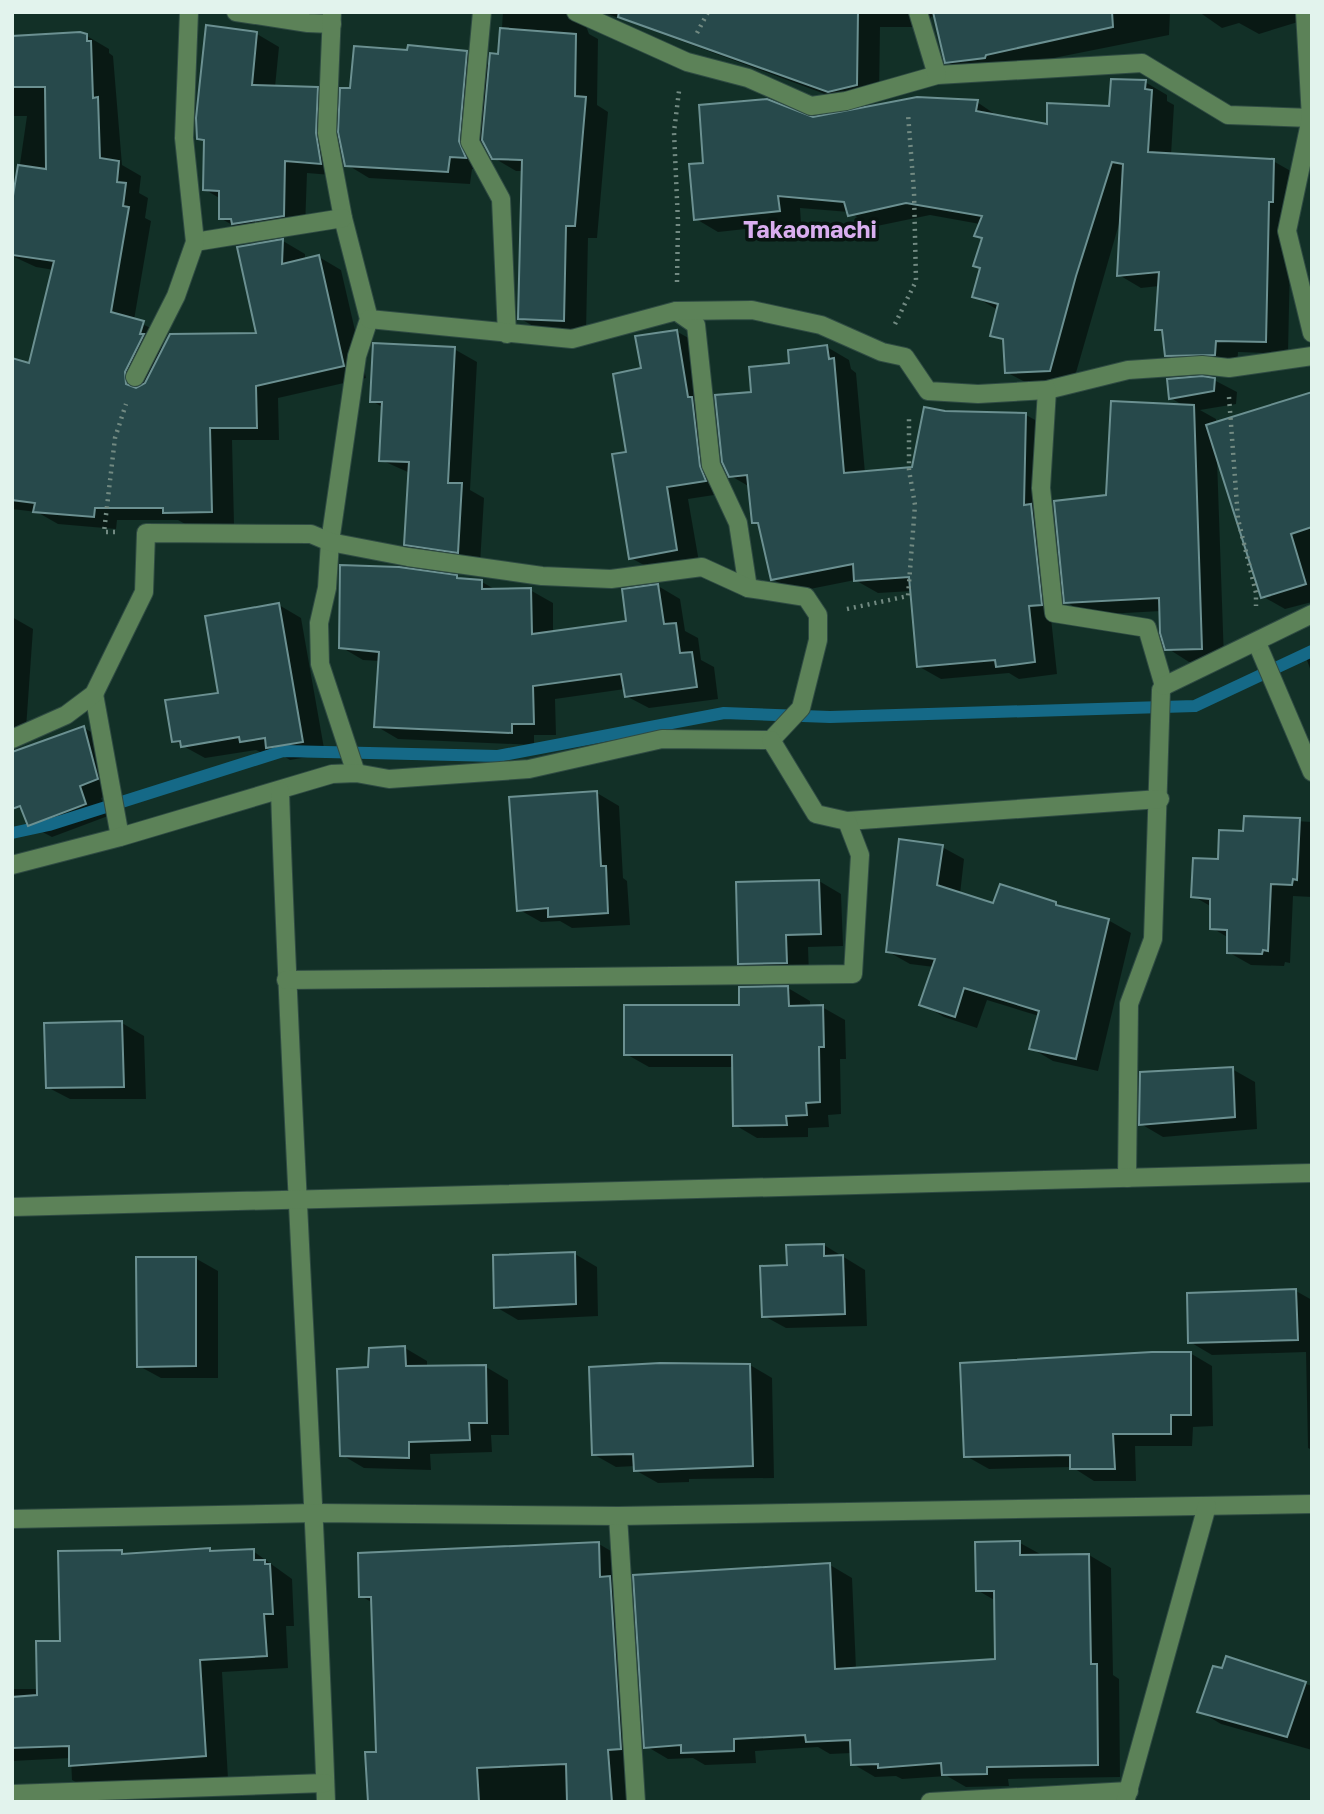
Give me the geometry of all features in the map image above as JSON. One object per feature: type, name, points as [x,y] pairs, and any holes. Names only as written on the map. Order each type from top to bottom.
[{"type":"street","points":[[135,377],[176,296],[195,242],[184,138],[189,12]]},
{"type":"street","points":[[236,12],[308,23],[332,18],[327,132],[342,218],[369,319],[358,356],[330,542],[327,588],[319,623],[320,664],[356,773]]},
{"type":"street","points":[[482,12],[470,142],[501,199],[507,334]]},
{"type":"street","points":[[576,12],[687,62],[748,78],[811,106],[846,101],[937,75],[1142,64],[1228,115],[1311,118]]},
{"type":"street","points":[[918,12],[937,75]]},
{"type":"street","points":[[1305,12],[1311,118],[1287,231],[1312,333]]},
{"type":"street","points":[[195,242],[342,218]]},
{"type":"street","points":[[369,319],[572,339],[676,311],[752,310],[821,325],[882,352],[905,357],[929,391],[978,394],[1047,390],[1128,370],[1202,365],[1229,368],[1312,356]]},
{"type":"street","points":[[676,311],[696,325],[711,465],[738,523],[748,588]]},
{"type":"street","points":[[1047,390],[1041,488],[1055,612],[1147,628],[1164,686]]},
{"type":"street","points":[[12,739],[66,715],[94,694],[144,592],[146,533],[311,534],[330,542],[408,557],[542,576],[611,579],[702,567],[748,588],[806,597],[818,615],[818,640],[801,708],[771,740],[663,739],[529,769],[389,779],[356,773],[332,774],[120,837],[12,864]]},
{"type":"street","points":[[1127,1178],[1129,1004],[1153,939],[1160,799],[1161,690],[1164,686],[1312,614]]},
{"type":"street","points":[[1257,643],[1312,772]]},
{"type":"street","points":[[94,694],[120,837]]},
{"type":"street","points":[[771,740],[816,814],[847,821],[1160,799]]},
{"type":"street","points":[[280,791],[286,980],[316,1513],[326,1802]]},
{"type":"street","points":[[286,980],[853,974],[859,855],[847,821]]},
{"type":"street","points":[[12,1207],[1312,1173]]},
{"type":"street","points":[[12,1519],[316,1513],[618,1516],[1312,1504]]},
{"type":"street","points":[[930,1802],[1127,1796],[1207,1506]]},
{"type":"street","points":[[618,1516],[636,1802]]},
{"type":"street","points":[[12,1794],[325,1783]]},
{"type":"path","points":[[676,311],[678,222],[674,132],[678,95],[687,62]]},
{"type":"path","points":[[882,352],[916,281],[915,192],[906,82]]},
{"type":"path","points":[[1229,368],[1238,519],[1256,593],[1257,643]]},
{"type":"path","points":[[135,377],[115,438],[104,532],[146,533]]},
{"type":"path","points":[[818,615],[908,596],[915,505],[909,470],[909,412],[929,391]]},
{"type":"building","points":[[619,12],[858,12],[857,85],[828,92],[618,17]]},
{"type":"building","points":[[933,12],[1112,12],[1113,27],[986,55],[985,58],[945,63]]},
{"type":"building","points":[[206,25],[257,32],[252,85],[318,87],[316,133],[321,164],[285,161],[284,216],[232,224],[231,219],[219,219],[219,191],[203,190],[204,140],[197,139],[196,118]]},
{"type":"building","points":[[500,28],[576,34],[575,96],[586,97],[575,226],[566,226],[564,321],[518,319],[522,160],[492,159],[482,140],[490,53],[498,54]]},
{"type":"building","points":[[80,32],[87,34],[87,41],[91,41],[93,98],[98,97],[100,158],[119,161],[117,182],[126,183],[123,206],[129,207],[111,312],[144,321],[140,334],[144,334],[125,372],[126,384],[136,388],[145,383],[170,334],[256,333],[237,247],[283,239],[282,264],[319,255],[344,366],[256,386],[257,428],[210,428],[212,512],[163,513],[163,508],[95,508],[94,517],[33,512],[35,503],[12,500],[12,358],[29,363],[54,261],[12,255],[12,202],[18,165],[46,169],[45,87],[12,87],[12,36]]},
{"type":"building","points":[[408,45],[467,51],[459,141],[466,158],[450,157],[448,172],[345,166],[338,132],[340,88],[350,88],[354,46],[407,50]]},
{"type":"building","points":[[1111,79],[1146,80],[1145,89],[1152,90],[1148,152],[1274,159],[1273,202],[1269,202],[1266,342],[1216,341],[1215,355],[1165,356],[1162,330],[1155,330],[1159,272],[1117,276],[1123,164],[1112,162],[1050,371],[1005,373],[1003,339],[990,336],[998,304],[972,297],[980,268],[973,266],[982,238],[974,236],[982,216],[906,203],[848,216],[844,202],[778,196],[780,211],[694,220],[689,164],[703,163],[699,105],[767,99],[813,117],[917,97],[978,100],[976,111],[1047,124],[1047,103],[1109,106]]},
{"type":"building","points":[[677,330],[688,397],[692,397],[700,466],[706,481],[667,487],[677,550],[629,559],[612,454],[626,452],[613,374],[641,368],[635,336]]},
{"type":"building","points":[[373,343],[455,347],[448,483],[462,483],[458,553],[404,545],[409,462],[379,461],[382,402],[370,402]]},
{"type":"building","points":[[827,345],[829,359],[834,358],[844,473],[912,467],[924,407],[945,411],[1026,413],[1024,505],[1031,504],[1042,605],[1029,606],[1035,662],[996,667],[995,660],[917,667],[909,577],[854,581],[853,564],[771,580],[758,523],[752,523],[747,475],[729,477],[722,462],[715,395],[751,392],[749,367],[789,363],[788,350]]},
{"type":"building","points":[[1202,376],[1215,378],[1214,391],[1169,399],[1167,379]]},
{"type":"building","points":[[1312,392],[1312,527],[1291,534],[1306,584],[1261,598],[1206,425]]},
{"type":"building","points":[[1111,401],[1194,405],[1202,649],[1165,650],[1160,633],[1159,598],[1064,603],[1054,501],[1106,495]]},
{"type":"building","points":[[340,565],[399,567],[457,575],[457,578],[482,580],[482,589],[531,588],[532,634],[626,621],[622,589],[658,584],[664,624],[676,623],[680,653],[692,652],[697,687],[625,697],[621,674],[533,686],[534,724],[512,724],[512,733],[374,727],[379,652],[339,648]]},
{"type":"building","points":[[279,603],[303,742],[266,748],[265,738],[240,742],[239,737],[181,747],[180,741],[172,742],[165,700],[218,693],[205,616]]},
{"type":"building","points":[[84,726],[98,779],[80,786],[86,804],[28,826],[20,806],[12,809],[12,752]]},
{"type":"building","points":[[597,791],[601,866],[606,866],[608,913],[548,917],[548,908],[517,911],[509,797]]},
{"type":"building","points":[[1244,816],[1300,818],[1297,880],[1293,879],[1292,885],[1271,884],[1268,951],[1263,950],[1262,954],[1227,953],[1227,930],[1210,929],[1210,899],[1191,897],[1193,858],[1218,859],[1219,830],[1243,831]]},
{"type":"building","points":[[899,839],[943,845],[937,885],[993,903],[1000,884],[1056,902],[1056,905],[1109,919],[1076,1059],[1029,1049],[1039,1011],[964,988],[955,1017],[919,1005],[935,959],[886,952]]},
{"type":"building","points":[[819,880],[821,934],[786,935],[787,963],[738,964],[736,882]]},
{"type":"building","points":[[788,986],[789,1006],[823,1005],[824,1047],[819,1047],[820,1102],[806,1103],[807,1115],[786,1116],[787,1125],[733,1126],[732,1055],[624,1055],[624,1005],[739,1005],[739,987]]},
{"type":"building","points":[[122,1021],[124,1087],[46,1088],[44,1023]]},
{"type":"building","points":[[1233,1067],[1235,1117],[1139,1125],[1140,1072]]},
{"type":"building","points":[[824,1244],[824,1256],[843,1255],[845,1314],[762,1317],[760,1266],[787,1265],[786,1245]]},
{"type":"building","points":[[575,1252],[576,1304],[494,1308],[493,1255]]},
{"type":"building","points":[[136,1257],[196,1257],[196,1366],[137,1367]]},
{"type":"building","points":[[1296,1289],[1298,1340],[1188,1343],[1187,1293]]},
{"type":"building","points":[[405,1346],[406,1366],[486,1365],[487,1423],[469,1423],[470,1440],[409,1442],[409,1458],[340,1456],[337,1369],[368,1367],[369,1348]]},
{"type":"building","points":[[1191,1352],[1191,1415],[1171,1415],[1171,1434],[1113,1434],[1115,1469],[1070,1469],[1070,1455],[964,1457],[960,1363]]},
{"type":"building","points":[[660,1363],[750,1364],[753,1466],[634,1471],[633,1454],[592,1455],[589,1367]]},
{"type":"building","points":[[1020,1541],[1020,1555],[1089,1554],[1091,1664],[1097,1664],[1098,1765],[987,1767],[987,1774],[942,1775],[941,1763],[878,1768],[878,1764],[851,1765],[850,1740],[806,1742],[805,1735],[734,1739],[734,1751],[681,1753],[681,1745],[644,1748],[633,1575],[830,1563],[835,1669],[995,1659],[994,1591],[976,1591],[975,1542]]},
{"type":"building","points":[[599,1542],[600,1577],[610,1576],[621,1749],[608,1750],[612,1802],[567,1802],[566,1764],[477,1768],[479,1802],[368,1802],[365,1752],[376,1752],[371,1597],[359,1597],[358,1553]]},
{"type":"building","points":[[210,1548],[210,1551],[254,1549],[254,1560],[265,1560],[265,1564],[270,1564],[273,1614],[264,1614],[267,1656],[200,1660],[206,1756],[69,1766],[69,1746],[12,1748],[12,1697],[37,1695],[36,1641],[60,1641],[58,1551],[122,1550],[122,1554]]},
{"type":"building","points":[[1226,1656],[1306,1682],[1287,1737],[1197,1712],[1213,1666],[1222,1668]]},
{"type":"waterway","points":[[12,833],[49,825],[283,751],[498,756],[724,713],[830,717],[1195,706],[1312,651]]},
{"type":"district","name":"Takaomachi","points":[[810,229]]}]
